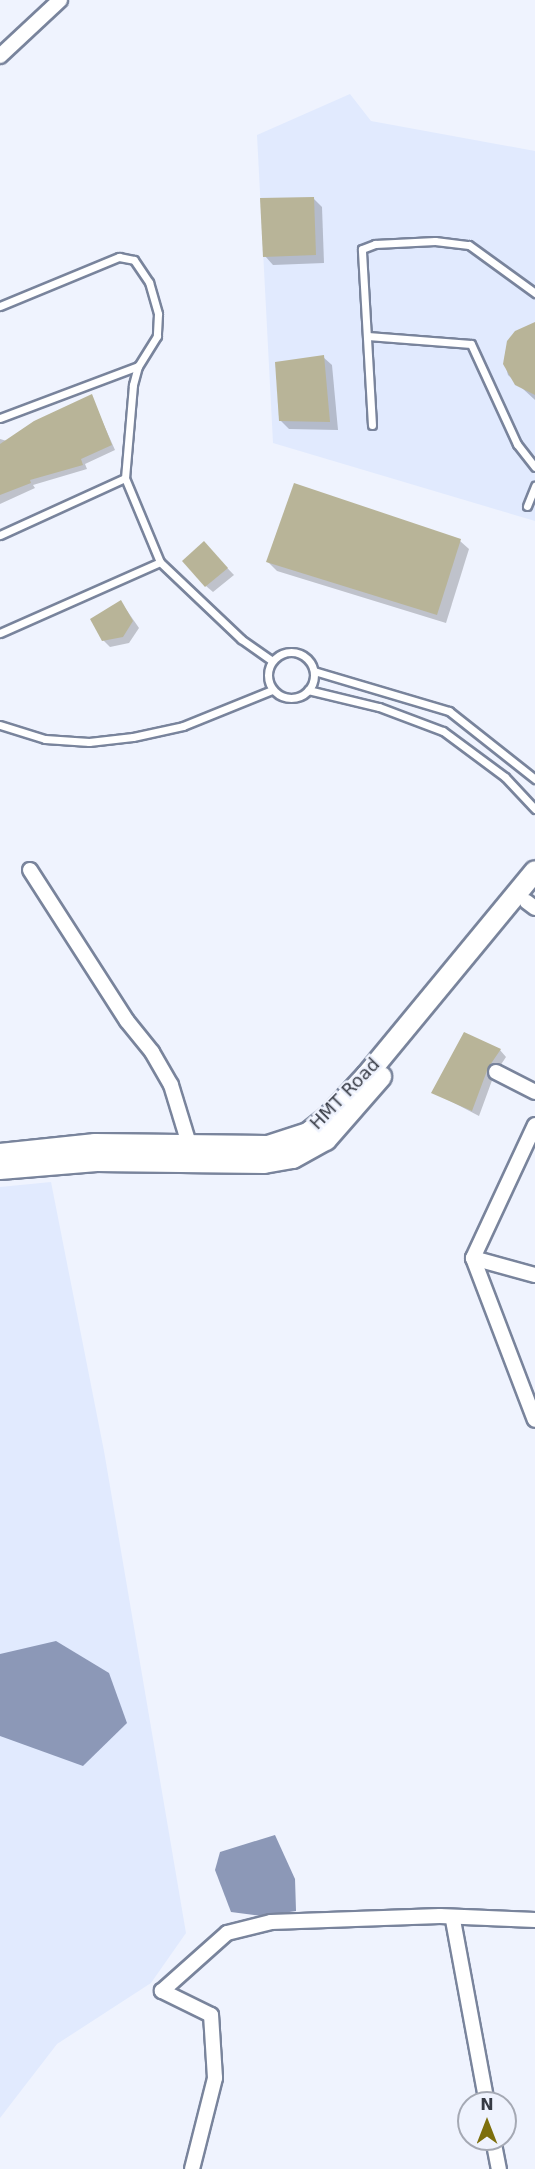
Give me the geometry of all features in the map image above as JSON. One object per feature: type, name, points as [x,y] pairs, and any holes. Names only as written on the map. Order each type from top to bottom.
[{"type":"main road","name":"HMT Road","points":[[0,1154],[96,1144],[190,1147],[268,1146],[312,1140],[329,1116],[367,1075],[535,871]]},
{"type":"main road","name":"HMT Road","points":[[0,1170],[98,1161],[264,1163],[293,1158],[312,1140],[357,1107],[478,956],[532,901]]},
{"type":"street","points":[[0,56],[60,0]]},
{"type":"street","points":[[30,870],[171,1085],[190,1147]]},
{"type":"street","points":[[496,1072],[535,1092]]},
{"type":"street","points":[[535,1125],[473,1258],[535,1420]]},
{"type":"street","points":[[473,1258],[535,1275]]},
{"type":"street","points":[[192,2169],[215,2078],[212,2015],[162,1991],[227,1933],[271,1922],[440,1916],[453,1920],[535,1920]]},
{"type":"street","points":[[453,1920],[485,2091]]},
{"type":"street","points":[[495,2151],[499,2169]]},
{"type":"lane","points":[[372,425],[362,249],[375,244],[435,241],[469,245],[535,293]]},
{"type":"lane","points":[[0,306],[119,257],[134,260],[149,282],[158,314],[157,336],[138,366],[125,478],[160,562],[241,639],[272,661]]},
{"type":"lane","points":[[368,336],[471,344],[517,444],[535,467]]},
{"type":"lane","points":[[0,418],[138,366]]},
{"type":"lane","points":[[0,535],[125,478]]},
{"type":"lane","points":[[527,506],[535,486]]},
{"type":"lane","points":[[0,633],[160,562]]},
{"type":"lane","points":[[272,690],[267,675],[272,661],[292,652],[306,658],[314,671],[449,711],[535,778]]},
{"type":"lane","points":[[308,690],[314,671]]},
{"type":"lane","points":[[0,725],[45,739],[89,742],[134,737],[183,726],[272,690],[293,698],[308,690],[379,707],[443,731],[505,777],[535,808]]},
{"type":"shaded area","points":[[350,94],[371,121],[535,151],[535,521],[273,443],[257,135]]},
{"type":"shaded area","points":[[51,1182],[104,1451],[186,1933],[151,1983],[57,2044],[0,2118],[0,1187]]},
{"type":"shaded area","points":[[56,1641],[109,1673],[127,1723],[83,1766],[0,1736],[0,1654]]},
{"type":"shaded area","points":[[275,1835],[295,1879],[296,1911],[263,1916],[231,1912],[215,1870],[220,1852]]},
{"type":"building","points":[[314,197],[316,255],[263,257],[260,198]]},
{"type":"building","points":[[535,322],[535,395],[515,385],[503,364],[507,341],[515,331]]},
{"type":"building","points":[[324,355],[330,422],[279,421],[275,362]]},
{"type":"building","points":[[92,394],[112,445],[81,459],[83,465],[30,480],[31,483],[0,495],[0,444],[34,421]]},
{"type":"building","points":[[294,483],[461,539],[437,615],[266,562]]},
{"type":"building","points":[[204,541],[228,568],[205,587],[182,561]]},
{"type":"building","points":[[121,600],[133,621],[123,637],[102,641],[90,619]]},
{"type":"building","points":[[464,1032],[501,1049],[488,1068],[472,1111],[431,1093]]}]
